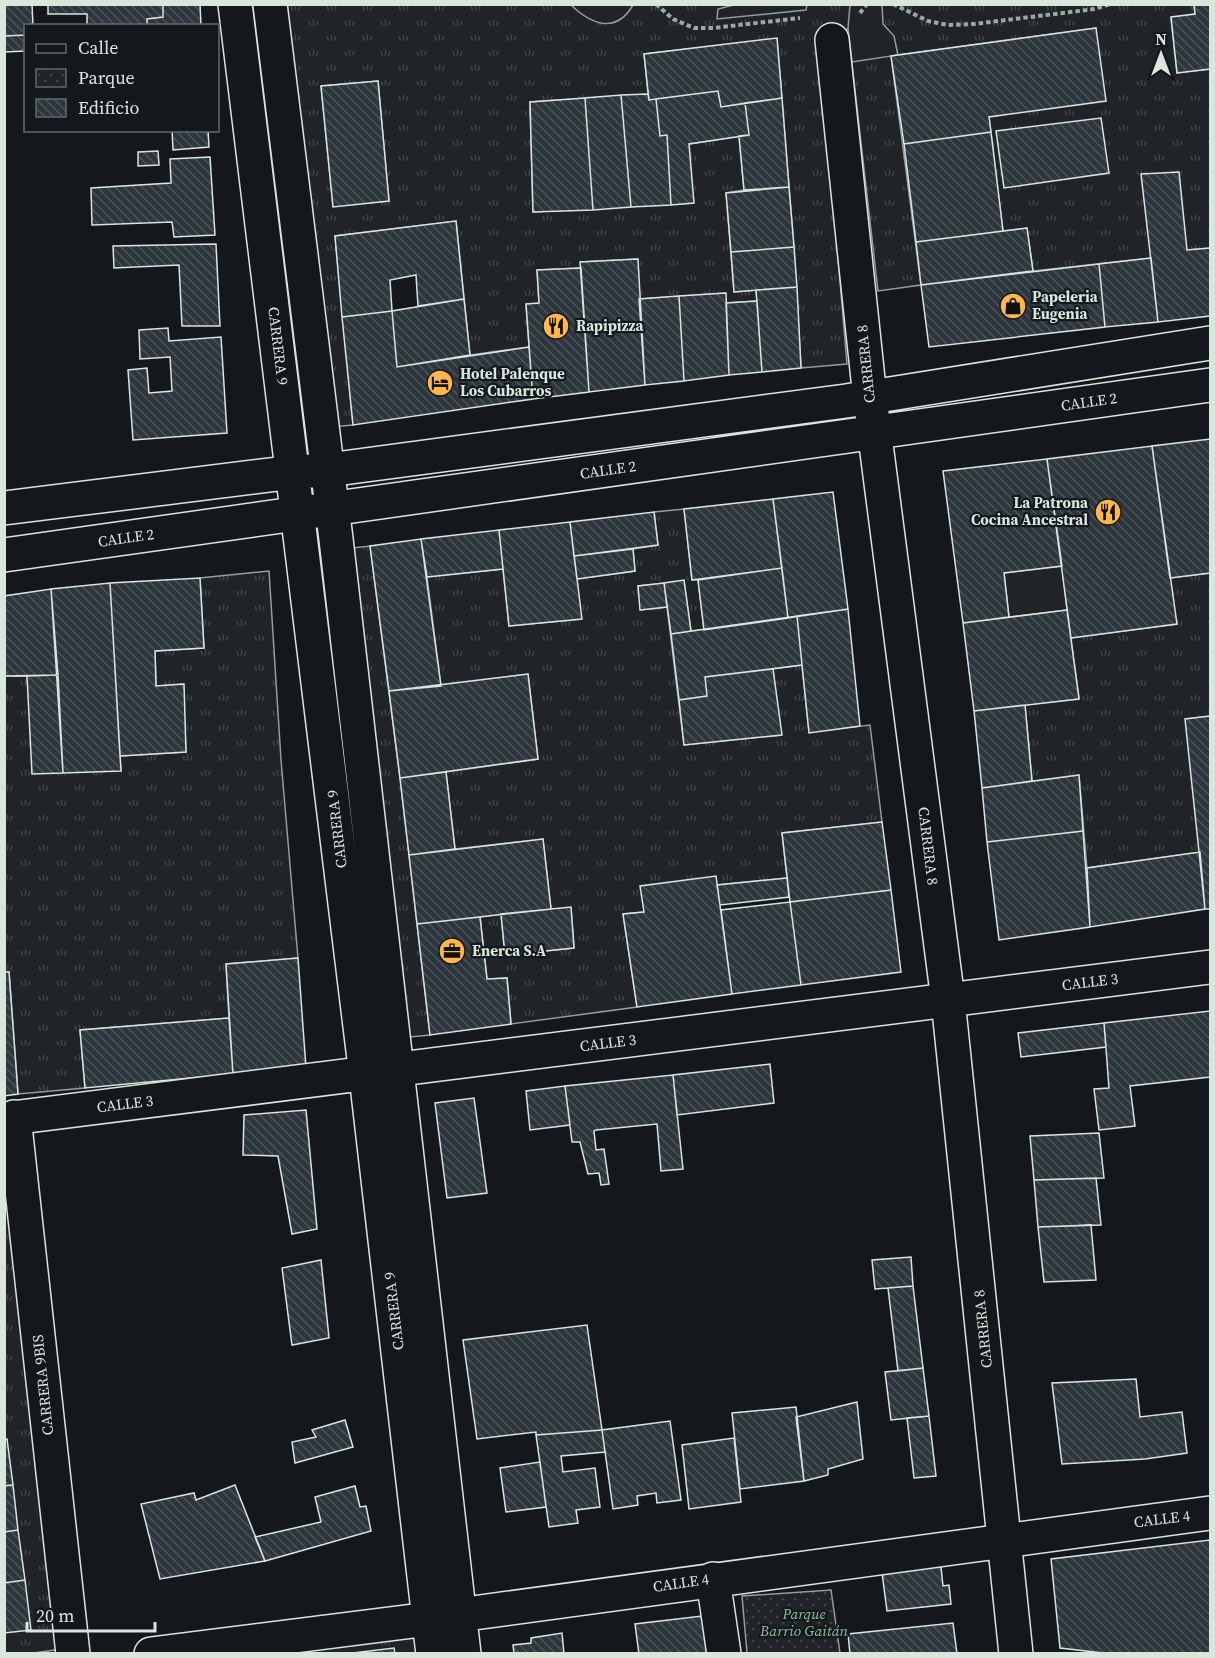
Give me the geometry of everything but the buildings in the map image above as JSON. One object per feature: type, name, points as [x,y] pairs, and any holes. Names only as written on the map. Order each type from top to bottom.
[{"type":"street","name":"CARRERA 9","points":[[235,4],[299,514],[381,1071]]},
{"type":"street","name":"CARRERA 9","points":[[270,4],[333,509],[381,1071],[444,1616],[464,1653]]},
{"type":"street","name":"CARRERA 8","points":[[832,40],[870,398],[948,1000],[1016,1653]]},
{"type":"street","points":[[4,508],[294,472],[328,470],[870,398],[1210,343]]},
{"type":"street","name":"CALLE 2","points":[[4,555],[1210,385]]},
{"type":"street","name":"CALLE 3","points":[[9,1118],[1210,967]]},
{"type":"street","name":"CARRERA 9BIS","points":[[9,1118],[74,1653]]},
{"type":"street","name":"CALLE 4","points":[[151,1653],[1210,1513]]},
{"type":"street","points":[[714,1579],[724,1653]]},
{"type":"street","name":"CARRERA 9","points":[[433,1653],[444,1616]]},
{"type":"path","points":[[656,4],[673,19],[694,28],[806,18]]},
{"type":"path","points":[[893,4],[932,23],[965,25],[1095,9],[1110,4]]},
{"type":"green space","points":[[282,5],[1194,5],[1195,14],[1171,18],[1177,73],[1210,69],[1210,248],[1187,250],[1151,258],[1033,271],[1027,228],[1003,231],[989,117],[1095,28],[891,56],[921,285],[878,291],[848,29],[819,33],[847,364],[801,368],[794,247],[777,39],[644,54],[648,94],[530,102],[533,212],[693,203],[689,144],[739,136],[744,190],[726,193],[734,292],[756,290],[757,301],[726,303],[725,293],[639,299],[637,259],[581,262],[581,268],[537,270],[539,303],[526,305],[529,347],[470,355],[456,221],[335,236],[353,425],[331,427]],"holes":[[[378,81],[389,201],[333,206],[321,86]]]},
{"type":"green space","points":[[571,5],[633,5],[619,20],[604,23],[587,18]]},
{"type":"green space","points":[[734,5],[807,5],[806,10],[717,19],[718,9]]},
{"type":"green space","points":[[850,5],[882,5],[883,24],[894,36],[898,55],[852,62],[848,28]]},
{"type":"green space","points":[[684,509],[692,580],[698,580],[704,630],[691,631],[684,581],[638,586],[641,610],[667,607],[684,745],[781,735],[773,669],[802,665],[809,732],[870,725],[882,822],[782,833],[787,878],[717,885],[644,912],[623,914],[637,1007],[511,1024],[507,978],[487,979],[480,917],[501,914],[505,955],[574,948],[571,908],[551,909],[543,839],[455,849],[446,772],[538,759],[528,674],[441,686],[427,577],[503,569],[509,626],[581,619],[577,579],[635,571],[633,549],[658,545],[654,512]]},
{"type":"green space","points":[[370,546],[430,1035],[399,1038],[344,549]]},
{"type":"green space","points":[[1062,566],[1067,610],[1009,617],[1004,573]]},
{"type":"green space","points":[[269,571],[281,760],[298,958],[226,964],[229,1018],[80,1030],[85,1088],[18,1094],[9,972],[5,972],[5,676],[27,676],[29,705],[121,771],[120,756],[186,752],[183,684],[156,686],[155,651],[204,648],[200,578]]},
{"type":"green space","points":[[1210,573],[1210,716],[1186,719],[1200,852],[1087,868],[1079,775],[1032,781],[1025,705],[1079,698],[1071,638],[1176,624],[1170,578]]},
{"type":"green space","points":[[4,1170],[62,1649],[26,1654],[4,1653]]},
{"type":"green space","name":"Parque Barrio Gaitán","points":[[831,1590],[840,1653],[747,1653],[742,1596]]},
{"type":"green space","points":[[418,1632],[421,1654],[240,1654]]},
{"type":"place","name":"Papeleria Eugenia","points":[[1013,306]]},
{"type":"place","name":"Rapipizza","points":[[556,326]]},
{"type":"place","name":"Hotel Palenque Los Cubarros","points":[[440,383]]},
{"type":"place","name":"La Patrona Cocina Ancestral","points":[[1108,512]]},
{"type":"place","name":"Enerca S.A","points":[[452,951]]}]
